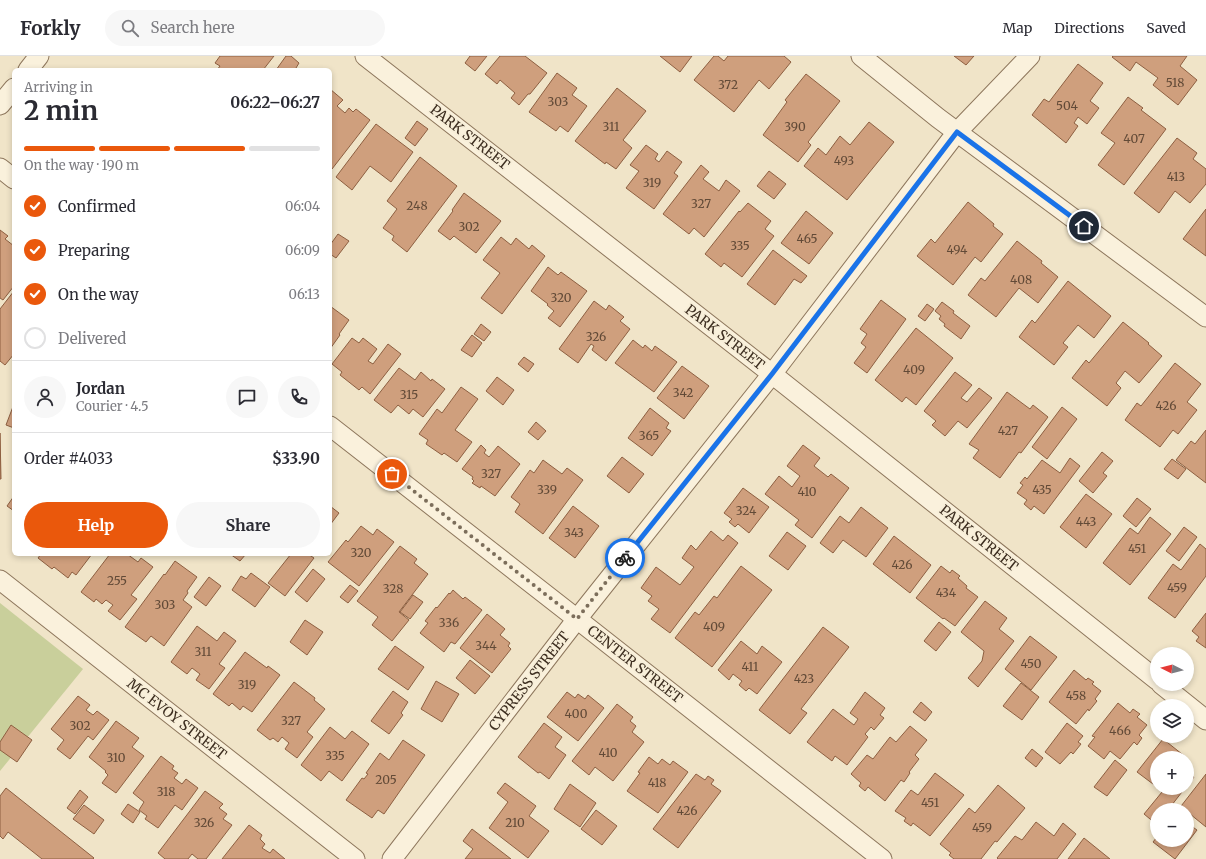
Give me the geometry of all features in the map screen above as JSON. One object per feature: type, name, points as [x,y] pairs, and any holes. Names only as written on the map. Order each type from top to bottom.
[{"type":"street","points":[[30,68],[39,56]]},
{"type":"street","name":"PARK STREET","points":[[365,56],[772,374],[1150,674]]},
{"type":"street","points":[[861,56],[957,132],[1206,317]]},
{"type":"street","name":"CYPRESS STREET","points":[[392,859],[577,619],[772,374],[957,132],[1030,56]]},
{"type":"street","points":[[0,105],[12,90]]},
{"type":"street","points":[[0,168],[12,177]]},
{"type":"street","name":"CENTER STREET","points":[[332,428],[882,859]]},
{"type":"street","name":"MC EVOY STREET","points":[[0,580],[354,859]]},
{"type":"street","points":[[1170,691],[1206,720]]},
{"type":"green space","points":[[0,603],[83,669],[0,771]]},
{"type":"building","points":[[220,56],[274,56],[265,68],[218,68],[220,66],[215,63]]},
{"type":"building","points":[[286,56],[291,56],[299,63],[296,68],[277,68]]},
{"type":"building","points":[[470,56],[487,56],[475,71],[465,63]]},
{"type":"building","points":[[500,56],[525,56],[547,73],[519,105],[511,98],[515,93],[500,80],[497,84],[485,74]]},
{"type":"building","points":[[660,56],[692,56],[680,72]]},
{"type":"building","points":[[714,56],[718,56],[724,61],[728,56],[784,56],[791,62],[769,89],[759,80],[734,112],[694,80]]},
{"type":"building","points":[[954,56],[974,56],[966,65]]},
{"type":"building","points":[[1187,56],[1180,66],[1197,80],[1178,105],[1153,85],[1158,78],[1136,62],[1130,71],[1112,57]]},
{"type":"building","points":[[1078,64],[1103,83],[1090,101],[1099,108],[1087,124],[1078,117],[1074,123],[1078,126],[1066,143],[1032,115],[1044,99],[1049,102]]},
{"type":"building","points":[[557,73],[577,88],[572,95],[587,106],[568,132],[560,126],[556,131],[529,112]]},
{"type":"building","points":[[806,74],[840,101],[808,142],[811,145],[798,162],[763,135],[787,102],[785,100]]},
{"type":"building","points":[[617,88],[646,111],[623,140],[632,148],[616,169],[606,162],[605,164],[575,141]]},
{"type":"building","points":[[332,91],[343,100],[337,106],[345,113],[349,108],[353,112],[356,109],[370,120],[332,169]]},
{"type":"building","points":[[1128,97],[1143,108],[1141,110],[1166,129],[1124,185],[1098,165],[1115,143],[1101,133]]},
{"type":"building","points":[[417,121],[428,129],[415,146],[405,138]]},
{"type":"building","points":[[869,122],[894,142],[847,200],[804,166],[818,148],[826,155],[840,136],[850,145]]},
{"type":"building","points":[[376,124],[413,152],[391,182],[370,166],[352,190],[336,177]]},
{"type":"building","points":[[1177,138],[1197,153],[1193,159],[1206,169],[1206,184],[1190,203],[1175,191],[1159,213],[1134,193]]},
{"type":"building","points":[[646,145],[658,154],[655,159],[659,162],[667,151],[682,162],[674,173],[678,176],[654,209],[626,188],[639,171],[630,165]]},
{"type":"building","points":[[420,157],[457,186],[407,252],[392,240],[394,236],[383,228],[397,209],[387,201]]},
{"type":"building","points":[[701,165],[709,172],[703,179],[719,191],[726,180],[740,191],[704,237],[694,228],[689,234],[663,214]]},
{"type":"building","points":[[769,171],[786,184],[774,199],[757,186]]},
{"type":"building","points":[[464,193],[501,221],[476,253],[454,236],[450,240],[438,231]]},
{"type":"building","points":[[968,202],[994,224],[993,226],[1003,234],[981,262],[975,257],[953,285],[917,256],[931,239],[935,243]]},
{"type":"building","points":[[748,203],[771,221],[765,229],[774,236],[742,277],[724,263],[721,267],[705,254],[739,211],[740,212]]},
{"type":"building","points":[[1206,209],[1206,256],[1183,239]]},
{"type":"building","points":[[806,211],[833,233],[809,264],[781,243]]},
{"type":"building","points":[[0,230],[8,236],[5,239],[12,244],[12,289],[3,300],[0,298]]},
{"type":"building","points":[[338,234],[349,241],[336,258],[332,255],[332,242]]},
{"type":"building","points":[[501,237],[511,245],[516,238],[529,249],[532,245],[545,256],[502,314],[481,298],[500,273],[483,260]]},
{"type":"building","points":[[1017,241],[1042,261],[1041,263],[1058,277],[1038,303],[1019,288],[996,317],[968,295],[981,278],[985,281]]},
{"type":"building","points":[[773,250],[807,276],[801,283],[794,279],[775,305],[747,284]]},
{"type":"building","points":[[548,267],[558,275],[561,272],[587,291],[560,327],[548,318],[554,311],[547,305],[548,304],[531,291]]},
{"type":"building","points":[[1068,281],[1111,316],[1094,338],[1078,325],[1063,343],[1068,347],[1054,365],[1019,337],[1032,320],[1035,323]]},
{"type":"building","points":[[12,294],[12,356],[5,365],[0,361],[0,309]]},
{"type":"building","points":[[881,300],[906,319],[867,373],[854,363],[866,347],[861,343],[867,334],[860,329]]},
{"type":"building","points":[[594,301],[606,310],[609,305],[624,317],[620,321],[630,329],[606,361],[592,350],[594,346],[591,344],[578,363],[559,349]]},
{"type":"building","points":[[942,302],[970,326],[961,339],[944,326],[945,324],[939,319],[941,316],[935,311]]},
{"type":"building","points":[[927,304],[934,309],[925,321],[918,316]]},
{"type":"building","points":[[332,307],[349,320],[339,334],[340,335],[332,346]]},
{"type":"building","points":[[1123,322],[1149,343],[1148,344],[1162,356],[1139,383],[1125,371],[1116,383],[1121,388],[1107,406],[1072,378],[1086,360],[1089,363]]},
{"type":"building","points":[[481,324],[491,332],[484,341],[474,334]]},
{"type":"building","points":[[916,328],[953,358],[916,405],[906,397],[902,402],[875,380]]},
{"type":"building","points":[[472,335],[482,343],[472,357],[461,350]]},
{"type":"building","points":[[352,338],[359,343],[363,338],[377,349],[368,361],[373,364],[388,344],[401,354],[370,394],[362,387],[359,390],[340,375],[342,372],[332,364]]},
{"type":"building","points":[[633,340],[643,348],[645,345],[652,351],[655,346],[677,362],[654,392],[615,363]]},
{"type":"building","points":[[524,357],[534,364],[528,372],[518,364]]},
{"type":"building","points":[[1175,363],[1201,384],[1187,402],[1197,410],[1178,434],[1173,430],[1160,447],[1125,420],[1137,403],[1141,406]]},
{"type":"building","points":[[682,366],[709,386],[684,419],[657,398]]},
{"type":"building","points":[[399,368],[415,380],[421,372],[431,381],[432,379],[445,389],[423,417],[413,409],[409,414],[398,405],[391,413],[374,400]]},
{"type":"building","points":[[955,372],[972,385],[961,398],[967,402],[979,388],[992,398],[967,428],[958,421],[945,436],[932,425],[936,421],[924,411]]},
{"type":"building","points":[[497,377],[514,390],[503,405],[486,391]]},
{"type":"building","points":[[461,387],[478,399],[455,430],[472,442],[457,462],[444,453],[442,455],[426,444],[428,440],[419,434],[437,409],[442,413]]},
{"type":"building","points":[[1007,392],[1030,409],[1033,405],[1048,417],[1000,478],[973,458],[979,450],[969,444]]},
{"type":"building","points":[[1062,407],[1077,419],[1047,459],[1032,447]]},
{"type":"building","points":[[650,408],[669,423],[666,428],[671,431],[652,456],[628,438]]},
{"type":"building","points":[[12,409],[12,427],[6,425]]},
{"type":"building","points":[[536,422],[546,431],[538,440],[528,432]]},
{"type":"building","points":[[1206,430],[1206,483],[1176,460],[1191,441],[1195,444]]},
{"type":"building","points":[[0,433],[1,479],[0,479]]},
{"type":"building","points":[[481,445],[486,450],[484,453],[489,457],[498,446],[520,464],[495,496],[481,486],[480,488],[472,483],[474,481],[472,479],[473,477],[462,469]]},
{"type":"building","points":[[803,445],[820,458],[814,466],[828,477],[831,474],[849,488],[812,538],[795,525],[799,520],[765,494],[779,476],[792,487],[800,476],[787,466]]},
{"type":"building","points":[[1102,452],[1113,461],[1103,473],[1107,476],[1093,493],[1079,481]]},
{"type":"building","points":[[622,457],[644,474],[629,493],[607,476]]},
{"type":"building","points":[[1070,458],[1080,466],[1044,514],[1034,506],[1031,510],[1024,504],[1027,500],[1017,493],[1023,485],[1020,483],[1025,477],[1027,479],[1042,460],[1060,473]]},
{"type":"building","points":[[1172,459],[1186,469],[1178,479],[1164,469]]},
{"type":"building","points":[[543,460],[562,474],[567,468],[583,480],[543,534],[515,512],[520,504],[511,497],[530,470],[534,473]]},
{"type":"building","points":[[743,488],[769,507],[749,533],[738,524],[735,527],[729,522],[732,519],[724,513]]},
{"type":"building","points":[[1086,494],[1112,514],[1086,548],[1060,527]]},
{"type":"building","points":[[1137,498],[1151,509],[1136,527],[1123,516]]},
{"type":"building","points":[[12,499],[12,510],[7,506]]},
{"type":"building","points":[[573,506],[599,526],[575,558],[549,538]]},
{"type":"building","points":[[861,507],[888,528],[866,557],[843,540],[833,553],[820,543],[840,516],[849,523]]},
{"type":"building","points":[[332,508],[339,513],[332,522]]},
{"type":"building","points":[[1150,517],[1171,534],[1130,585],[1103,563],[1130,528],[1138,534]]},
{"type":"building","points":[[361,526],[373,535],[377,529],[394,542],[359,586],[328,562],[346,540],[348,542]]},
{"type":"building","points":[[1184,527],[1197,537],[1179,561],[1166,551]]},
{"type":"building","points":[[711,531],[723,541],[728,535],[738,543],[670,633],[651,619],[659,609],[648,601],[652,596],[641,588],[656,567],[680,585],[694,567],[682,558],[691,545],[696,550]]},
{"type":"building","points":[[787,532],[806,546],[788,570],[769,556]]},
{"type":"building","points":[[894,536],[931,565],[910,593],[873,564]]},
{"type":"building","points":[[1200,544],[1206,549],[1206,576],[1175,618],[1148,598],[1173,564],[1181,570]]},
{"type":"building","points":[[400,546],[417,559],[414,563],[428,574],[399,612],[409,620],[392,641],[372,625],[378,617],[357,601]]},
{"type":"building","points":[[40,556],[90,556],[76,575],[72,572],[68,578],[54,567],[52,569],[38,558]]},
{"type":"building","points":[[108,556],[130,556],[138,562],[141,558],[153,567],[131,595],[137,599],[120,620],[108,611],[113,605],[106,600],[102,604],[96,599],[94,602],[81,592]]},
{"type":"building","points":[[233,556],[244,556],[240,561]]},
{"type":"building","points":[[289,556],[311,556],[314,558],[285,596],[268,583]]},
{"type":"building","points":[[175,561],[197,577],[187,591],[188,593],[183,600],[192,607],[164,646],[151,636],[146,642],[125,627]]},
{"type":"building","points":[[741,566],[772,590],[712,667],[675,638],[695,612],[699,615],[714,596],[717,598]]},
{"type":"building","points":[[941,566],[950,573],[952,570],[960,576],[958,578],[967,586],[966,588],[978,597],[955,626],[944,618],[943,619],[916,598]]},
{"type":"building","points":[[313,569],[325,579],[307,602],[295,592]]},
{"type":"building","points":[[251,573],[270,587],[255,607],[232,590],[241,576],[246,579]]},
{"type":"building","points":[[209,577],[221,586],[206,606],[194,597]]},
{"type":"building","points":[[350,585],[358,591],[348,603],[340,597]]},
{"type":"building","points":[[453,590],[463,599],[465,597],[482,610],[455,644],[451,642],[444,652],[420,633],[428,623],[425,621],[436,607],[437,608]]},
{"type":"building","points":[[413,595],[423,602],[410,619],[400,612]]},
{"type":"building","points":[[985,601],[1007,618],[999,629],[1014,641],[978,687],[968,678],[982,661],[984,651],[961,632]]},
{"type":"building","points":[[1206,613],[1206,648],[1196,641],[1199,637],[1192,631]]},
{"type":"building","points":[[487,614],[505,629],[500,635],[510,643],[508,646],[511,649],[492,673],[460,648]]},
{"type":"building","points":[[305,620],[323,632],[307,655],[290,642]]},
{"type":"building","points":[[939,622],[951,632],[936,651],[924,641]]},
{"type":"building","points":[[197,626],[217,641],[224,632],[236,641],[219,664],[225,668],[209,689],[196,680],[200,674],[192,668],[187,674],[171,662]]},
{"type":"building","points":[[823,627],[849,647],[801,709],[807,713],[790,734],[759,710]]},
{"type":"building","points":[[1030,636],[1057,657],[1031,690],[1005,669]]},
{"type":"building","points":[[741,641],[757,654],[762,646],[782,662],[757,694],[749,688],[746,691],[739,685],[742,681],[733,674],[729,680],[718,670]]},
{"type":"building","points":[[395,646],[424,667],[408,690],[378,669]]},
{"type":"building","points":[[245,652],[267,668],[268,666],[280,675],[252,712],[243,706],[240,710],[232,703],[229,706],[213,694]]},
{"type":"building","points":[[470,660],[490,676],[475,694],[456,678]]},
{"type":"building","points":[[1074,670],[1086,680],[1088,678],[1094,682],[1092,684],[1101,691],[1095,699],[1097,701],[1089,711],[1088,709],[1076,724],[1049,702]]},
{"type":"building","points":[[436,681],[459,694],[442,722],[421,709]]},
{"type":"building","points":[[294,682],[315,698],[314,700],[325,709],[307,732],[313,737],[297,758],[285,749],[289,743],[282,737],[278,742],[273,738],[270,740],[257,730]]},
{"type":"building","points":[[1021,683],[1039,697],[1022,720],[1003,706]]},
{"type":"building","points":[[393,691],[408,702],[401,713],[403,715],[389,734],[371,721]]},
{"type":"building","points":[[567,692],[575,698],[578,694],[585,699],[588,695],[604,708],[578,741],[547,717]]},
{"type":"building","points":[[865,692],[885,708],[880,715],[884,718],[874,730],[871,727],[865,734],[868,737],[847,765],[835,756],[832,761],[807,742],[833,709],[854,725],[858,719],[850,713]]},
{"type":"building","points":[[78,696],[90,705],[86,710],[93,715],[97,711],[109,720],[93,740],[88,736],[70,759],[57,749],[64,740],[51,729]]},
{"type":"building","points":[[921,702],[932,712],[925,721],[913,712]]},
{"type":"building","points":[[1118,703],[1130,713],[1133,709],[1140,714],[1137,717],[1147,725],[1139,735],[1142,738],[1137,745],[1134,742],[1120,759],[1110,751],[1104,759],[1088,746],[1095,737],[1092,736]]},
{"type":"building","points":[[617,704],[633,717],[630,721],[636,726],[632,732],[644,742],[613,781],[595,767],[589,775],[572,761]]},
{"type":"building","points":[[116,721],[139,738],[132,747],[144,756],[116,793],[102,783],[108,775],[105,772],[106,771],[89,757]]},
{"type":"building","points":[[544,723],[562,737],[555,747],[566,755],[549,779],[540,772],[538,773],[518,757]]},
{"type":"building","points":[[1067,723],[1083,736],[1078,742],[1081,744],[1073,754],[1071,752],[1060,764],[1045,752]]},
{"type":"building","points":[[11,725],[32,740],[17,762],[0,750],[0,742]]},
{"type":"building","points":[[910,726],[927,740],[915,755],[919,759],[909,772],[910,773],[904,782],[901,780],[885,801],[868,787],[865,791],[859,786],[861,783],[851,774],[867,755],[873,759],[890,737],[896,742]]},
{"type":"building","points":[[330,727],[345,739],[352,731],[369,744],[342,781],[329,771],[321,781],[301,765]]},
{"type":"building","points":[[403,740],[425,755],[384,814],[378,810],[372,818],[346,800],[362,778],[364,779],[368,774],[366,773],[380,753],[389,760]]},
{"type":"building","points":[[1160,743],[1168,743],[1178,751],[1154,751]]},
{"type":"building","points":[[1032,749],[1043,758],[1036,767],[1025,758]]},
{"type":"building","points":[[161,756],[174,766],[172,769],[178,773],[174,778],[182,784],[186,779],[198,788],[182,810],[175,805],[158,828],[145,819],[147,816],[139,810],[144,802],[133,793]]},
{"type":"building","points":[[1150,756],[1150,782],[1137,772]]},
{"type":"building","points":[[649,757],[658,764],[662,759],[670,765],[673,761],[688,772],[658,813],[627,791]]},
{"type":"building","points":[[1115,760],[1127,770],[1107,796],[1094,787]]},
{"type":"building","points":[[935,773],[964,795],[930,836],[913,823],[911,826],[904,821],[906,818],[895,811],[911,790],[918,795]]},
{"type":"building","points":[[696,774],[705,780],[708,776],[714,780],[711,784],[721,791],[678,848],[653,829]]},
{"type":"building","points":[[1206,774],[1206,827],[1194,817],[1194,803],[1183,803],[1190,795],[1194,795],[1194,789]]},
{"type":"building","points":[[505,783],[536,806],[529,816],[549,831],[528,858],[489,828],[508,802],[497,793]]},
{"type":"building","points":[[570,784],[596,803],[580,827],[554,809]]},
{"type":"building","points":[[998,785],[1025,808],[981,859],[954,859],[949,855],[951,853],[940,844],[969,808],[975,813]]},
{"type":"building","points":[[6,788],[94,858],[42,859],[8,832],[3,839],[0,836],[0,796]]},
{"type":"building","points":[[80,790],[88,797],[75,814],[67,808]]},
{"type":"building","points":[[205,791],[223,804],[219,808],[227,814],[223,819],[232,825],[206,859],[198,859],[192,854],[188,859],[165,859],[158,853]]},
{"type":"building","points":[[1160,795],[1180,795],[1173,803],[1153,803]]},
{"type":"building","points":[[128,804],[140,812],[133,823],[121,814]]},
{"type":"building","points":[[84,805],[104,820],[94,834],[73,819]]},
{"type":"building","points":[[1150,807],[1150,819],[1144,814]]},
{"type":"building","points":[[596,810],[617,826],[602,845],[581,829]]},
{"type":"building","points":[[1036,822],[1054,836],[1063,823],[1076,834],[1057,859],[997,858],[1015,836],[1022,840]]},
{"type":"building","points":[[249,825],[262,835],[260,839],[265,844],[262,848],[270,853],[273,849],[285,859],[222,859]]},
{"type":"building","points":[[472,829],[511,859],[465,859],[473,849],[463,841]]},
{"type":"building","points":[[1084,838],[1110,859],[1068,859]]},
{"type":"building","points":[[1159,847],[1184,847],[1175,859]]},
{"type":"way so far","points":[[392,474],[577,619],[625,558]]},
{"type":"route","points":[[625,558],[772,374],[957,132],[1084,226]]}]
